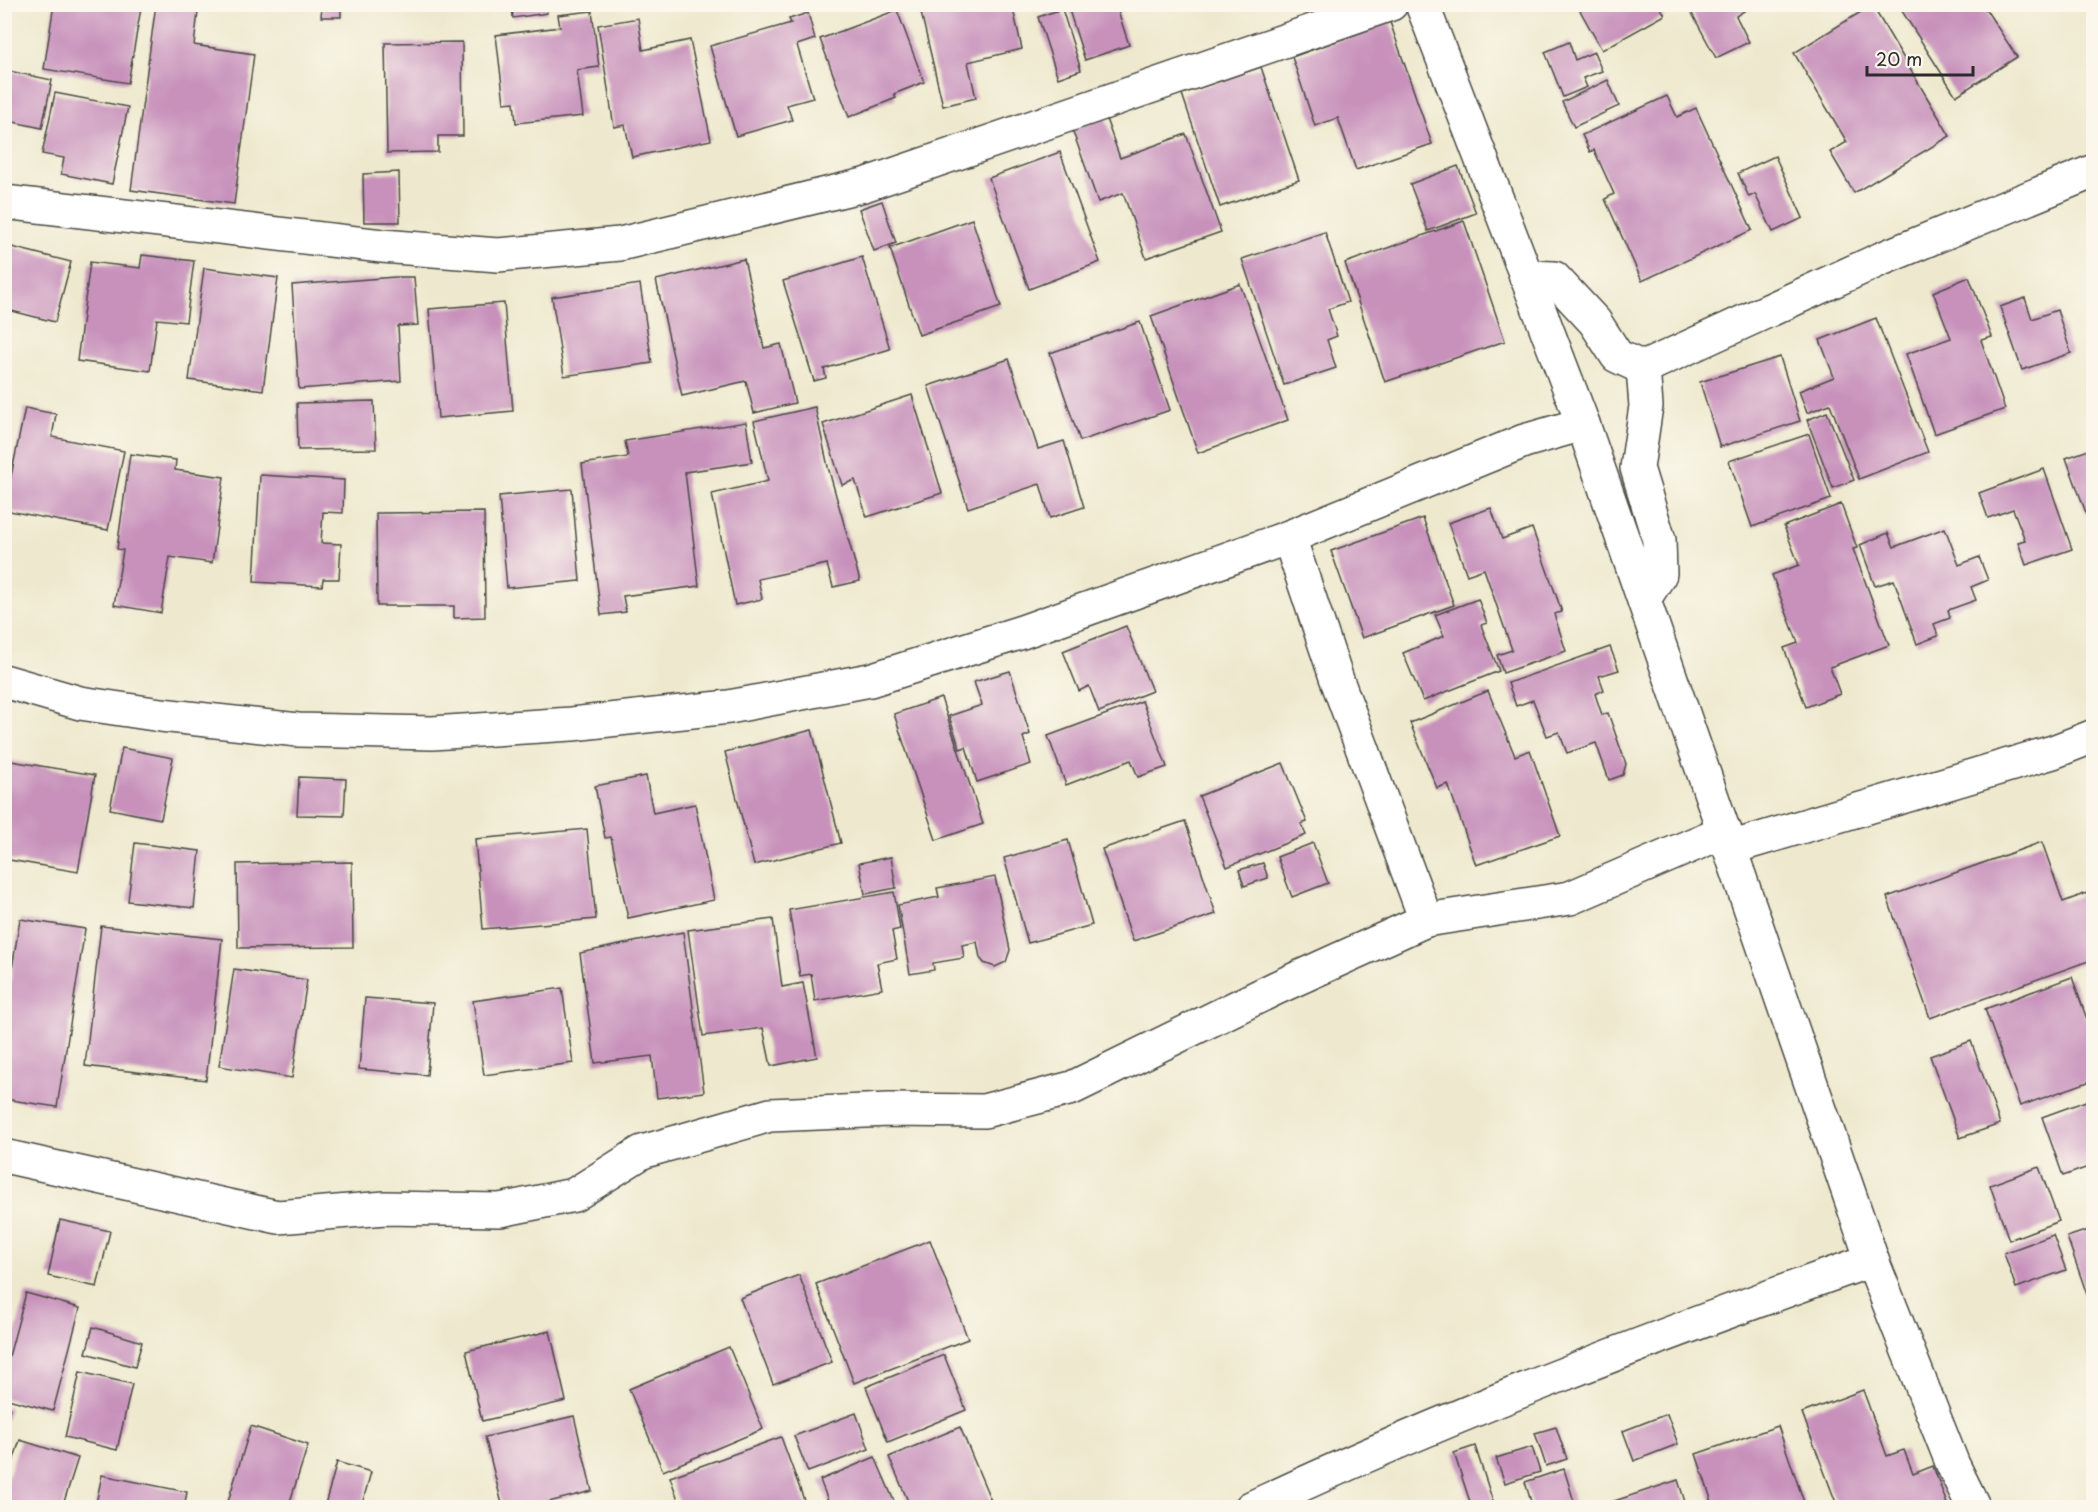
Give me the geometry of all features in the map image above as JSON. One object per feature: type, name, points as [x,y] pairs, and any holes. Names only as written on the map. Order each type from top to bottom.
[{"type":"street","points":[[4,202],[382,246],[498,255],[620,244],[864,185],[1391,4]]},
{"type":"street","points":[[1422,4],[1583,424],[1872,1260],[1953,1465],[1974,1508]]},
{"type":"street","points":[[1526,277],[1554,278],[1595,322],[1617,356],[1643,368],[1881,259],[2094,171]]},
{"type":"street","points":[[1643,368],[1646,406],[1637,468],[1659,540],[1660,574],[1644,599]]},
{"type":"street","points":[[4,681],[80,703],[161,715],[297,730],[432,733],[572,724],[729,707],[870,680],[1167,583],[1289,537],[1524,441],[1583,424]]},
{"type":"street","points":[[1289,537],[1337,680],[1426,920]]},
{"type":"street","points":[[4,1156],[278,1217],[385,1208],[500,1210],[574,1195],[642,1152],[770,1115],[889,1110],[984,1111],[1072,1088],[1276,988],[1426,920],[1570,898],[1727,840],[2053,752],[2094,736]]},
{"type":"street","points":[[1251,1508],[1348,1462],[1542,1382],[1725,1312],[1872,1260]]},
{"type":"building","points":[[54,4],[121,4],[141,8],[128,83],[44,69]]},
{"type":"building","points":[[156,4],[199,4],[194,45],[254,54],[234,204],[131,190]]},
{"type":"building","points":[[322,4],[341,4],[341,17],[321,17]]},
{"type":"building","points":[[512,4],[546,4],[547,13],[513,18]]},
{"type":"building","points":[[919,4],[1012,4],[1022,49],[968,62],[976,98],[943,106]]},
{"type":"building","points":[[1687,4],[1755,4],[1736,16],[1749,42],[1716,58]]},
{"type":"building","points":[[1116,5],[1129,45],[1085,60],[1068,7]]},
{"type":"building","points":[[1577,5],[1659,5],[1665,15],[1602,50]]},
{"type":"building","points":[[1872,5],[1950,136],[1854,193],[1830,152],[1847,142],[1794,53]]},
{"type":"building","points":[[1905,5],[1983,5],[2017,57],[1956,96],[1900,8]]},
{"type":"building","points":[[1062,9],[1081,70],[1058,78],[1038,17]]},
{"type":"building","points":[[897,10],[924,82],[894,94],[896,98],[849,117],[820,39]]},
{"type":"building","points":[[592,11],[599,67],[577,70],[583,116],[516,123],[514,102],[504,103],[496,35],[560,27],[558,15]]},
{"type":"building","points":[[808,13],[815,39],[797,45],[813,98],[787,105],[792,120],[736,136],[710,46],[791,23],[789,19]]},
{"type":"building","points":[[638,18],[643,50],[690,40],[711,140],[632,157],[625,125],[614,127],[598,25]]},
{"type":"building","points":[[1390,22],[1432,144],[1356,170],[1338,118],[1315,126],[1292,57]]},
{"type":"building","points":[[462,42],[463,136],[438,136],[438,152],[387,153],[385,43]]},
{"type":"building","points":[[1569,42],[1575,60],[1594,52],[1602,71],[1583,78],[1587,87],[1563,97],[1545,52]]},
{"type":"building","points":[[1261,67],[1299,180],[1220,207],[1182,94]]},
{"type":"building","points":[[9,71],[52,80],[42,128],[4,120],[4,90]]},
{"type":"building","points":[[1608,80],[1619,106],[1574,127],[1562,102]]},
{"type":"building","points":[[55,93],[128,107],[112,184],[61,174],[64,158],[42,154]]},
{"type":"building","points":[[1667,96],[1677,117],[1696,108],[1752,230],[1642,281],[1605,199],[1614,194],[1594,150],[1590,152],[1582,135]]},
{"type":"building","points":[[1105,116],[1120,158],[1186,134],[1221,232],[1146,258],[1123,193],[1098,202],[1072,129]]},
{"type":"building","points":[[1060,152],[1100,262],[1029,289],[989,178]]},
{"type":"building","points":[[1775,156],[1803,218],[1773,232],[1755,194],[1749,197],[1738,173]]},
{"type":"building","points":[[1458,166],[1476,213],[1428,231],[1410,184]]},
{"type":"building","points":[[399,172],[400,222],[364,222],[363,174]]},
{"type":"building","points":[[882,201],[896,243],[874,251],[859,209]]},
{"type":"building","points":[[972,219],[1001,307],[919,335],[890,248]]},
{"type":"building","points":[[1464,221],[1505,341],[1385,382],[1345,263]]},
{"type":"building","points":[[1325,232],[1348,302],[1328,309],[1337,336],[1327,340],[1336,368],[1284,385],[1242,259]]},
{"type":"building","points":[[4,245],[71,262],[55,322],[4,309]]},
{"type":"building","points":[[142,255],[194,261],[186,322],[157,319],[150,371],[77,361],[90,262],[140,268]]},
{"type":"building","points":[[862,257],[890,349],[824,369],[826,378],[814,381],[783,281]]},
{"type":"building","points":[[744,259],[764,348],[781,344],[795,403],[754,413],[746,381],[682,396],[656,280]]},
{"type":"building","points":[[204,268],[278,278],[263,390],[189,380]]},
{"type":"building","points":[[414,277],[418,325],[398,326],[401,381],[299,389],[292,285]]},
{"type":"building","points":[[1969,277],[1992,337],[1981,340],[2005,409],[1934,434],[1906,354],[1951,338],[1933,292]]},
{"type":"building","points":[[640,284],[652,363],[564,376],[552,297]]},
{"type":"building","points":[[1240,284],[1288,420],[1198,453],[1151,316]]},
{"type":"building","points":[[2025,298],[2032,319],[2057,310],[2071,353],[2022,370],[2000,307]]},
{"type":"building","points":[[504,303],[513,411],[438,418],[429,309]]},
{"type":"building","points":[[1876,318],[1928,452],[1859,479],[1830,404],[1807,413],[1799,391],[1834,377],[1820,340]]},
{"type":"building","points":[[1140,322],[1170,410],[1080,441],[1050,353]]},
{"type":"building","points":[[1780,357],[1800,421],[1720,447],[1700,382]]},
{"type":"building","points":[[1009,359],[1038,449],[1064,441],[1084,507],[1050,518],[1040,484],[968,508],[928,386]]},
{"type":"building","points":[[912,395],[942,493],[867,517],[855,480],[842,485],[823,424]]},
{"type":"building","points":[[374,401],[376,449],[298,450],[297,403]]},
{"type":"building","points":[[815,407],[828,467],[860,581],[833,587],[827,564],[758,579],[762,599],[735,605],[712,494],[768,481],[754,421]]},
{"type":"building","points":[[25,408],[56,414],[52,437],[124,451],[108,530],[4,510]]},
{"type":"building","points":[[1827,412],[1854,480],[1833,488],[1807,420]]},
{"type":"building","points":[[746,422],[752,462],[685,472],[699,586],[623,596],[626,612],[601,615],[582,464],[628,457],[625,441]]},
{"type":"building","points":[[1809,434],[1831,499],[1752,527],[1729,461]]},
{"type":"building","points":[[2094,448],[2094,532],[2093,532],[2066,458]]},
{"type":"building","points":[[130,454],[176,460],[175,470],[224,477],[212,563],[170,557],[161,613],[114,605],[123,550],[117,549]]},
{"type":"building","points":[[2044,469],[2072,549],[2026,565],[2018,542],[2025,540],[2013,509],[1988,518],[1979,493]]},
{"type":"building","points":[[260,475],[344,480],[343,513],[323,512],[321,543],[341,544],[339,579],[323,579],[322,586],[254,582]]},
{"type":"building","points":[[572,489],[580,581],[507,588],[499,496]]},
{"type":"building","points":[[1841,504],[1857,548],[1853,549],[1889,645],[1830,667],[1840,694],[1806,707],[1784,648],[1798,643],[1772,575],[1799,565],[1784,526]]},
{"type":"building","points":[[1491,508],[1502,539],[1532,528],[1562,612],[1554,614],[1566,651],[1503,673],[1497,655],[1512,650],[1484,569],[1467,575],[1448,523]]},
{"type":"building","points":[[484,512],[485,617],[454,618],[454,606],[377,606],[376,513]]},
{"type":"building","points":[[1423,518],[1454,605],[1362,638],[1331,551]]},
{"type":"building","points":[[1945,528],[1959,565],[1979,557],[1988,580],[1971,587],[1976,600],[1948,610],[1950,618],[1934,624],[1938,636],[1917,644],[1894,580],[1875,586],[1860,545],[1888,533],[1894,547]]},
{"type":"building","points":[[1478,599],[1487,623],[1481,625],[1499,671],[1423,701],[1403,653],[1444,636],[1435,615]]},
{"type":"building","points":[[1126,626],[1152,691],[1099,712],[1089,686],[1079,691],[1063,651]]},
{"type":"building","points":[[1610,647],[1619,670],[1599,676],[1604,690],[1595,694],[1602,715],[1608,713],[1626,764],[1623,775],[1609,780],[1596,743],[1567,753],[1559,732],[1547,736],[1533,700],[1516,706],[1508,683]]},
{"type":"building","points":[[1010,671],[1030,734],[1023,737],[1031,764],[977,782],[966,747],[960,749],[949,716],[982,705],[974,682]]},
{"type":"building","points":[[1488,691],[1515,756],[1530,750],[1560,836],[1476,865],[1448,784],[1437,788],[1410,723]]},
{"type":"building","points":[[941,698],[983,824],[936,840],[894,714]]},
{"type":"building","points":[[1142,701],[1167,767],[1138,777],[1131,760],[1066,785],[1048,736]]},
{"type":"building","points":[[812,730],[841,843],[754,865],[725,752]]},
{"type":"building","points":[[122,748],[173,758],[161,819],[110,809]]},
{"type":"building","points":[[11,761],[95,775],[78,872],[4,859],[4,803]]},
{"type":"building","points":[[1283,763],[1307,822],[1301,824],[1306,835],[1227,867],[1199,796]]},
{"type":"building","points":[[646,776],[653,813],[695,804],[714,900],[628,918],[611,837],[605,838],[595,786]]},
{"type":"building","points":[[299,777],[346,779],[344,816],[297,815]]},
{"type":"building","points":[[1185,821],[1216,914],[1133,941],[1102,849]]},
{"type":"building","points":[[587,829],[596,919],[483,929],[475,839]]},
{"type":"building","points":[[1068,840],[1092,925],[1028,943],[1004,858]]},
{"type":"building","points":[[2042,842],[2063,902],[2087,893],[2094,911],[2094,959],[1930,1018],[1887,897]]},
{"type":"building","points":[[135,843],[200,851],[194,908],[128,901]]},
{"type":"building","points":[[1313,843],[1328,883],[1292,897],[1277,857]]},
{"type":"building","points":[[891,857],[896,888],[865,894],[859,863]]},
{"type":"building","points":[[352,862],[353,947],[238,948],[237,864]]},
{"type":"building","points":[[1263,863],[1268,878],[1244,886],[1239,870]]},
{"type":"building","points":[[995,877],[1010,950],[1006,962],[995,967],[984,963],[980,958],[977,942],[962,945],[964,958],[933,963],[934,970],[910,974],[898,905],[939,897],[937,888]]},
{"type":"building","points":[[894,892],[900,929],[892,931],[897,959],[877,963],[882,989],[815,1001],[811,974],[800,976],[789,910]]},
{"type":"building","points":[[20,919],[85,929],[57,1107],[4,1099],[4,1019]]},
{"type":"building","points":[[773,919],[782,987],[803,983],[817,1057],[771,1066],[763,1028],[703,1036],[688,930]]},
{"type":"building","points":[[101,926],[222,939],[206,1080],[85,1066]]},
{"type":"building","points":[[683,932],[704,1092],[657,1098],[652,1056],[595,1063],[580,953]]},
{"type":"building","points":[[234,969],[307,980],[292,1078],[219,1066]]},
{"type":"building","points":[[2072,977],[2094,1039],[2094,1080],[2020,1106],[1985,1009]]},
{"type":"building","points":[[562,988],[573,1063],[484,1075],[473,1001]]},
{"type":"building","points":[[365,998],[433,1003],[427,1075],[359,1069]]},
{"type":"building","points":[[1971,1041],[2000,1124],[1960,1138],[1930,1056]]},
{"type":"building","points":[[2094,1098],[2094,1165],[2063,1176],[2042,1117]]},
{"type":"building","points":[[2039,1167],[2059,1221],[2009,1240],[1990,1185]]},
{"type":"building","points":[[60,1220],[110,1231],[97,1287],[48,1276]]},
{"type":"building","points":[[2094,1228],[2094,1312],[2093,1312],[2067,1237]]},
{"type":"building","points":[[2053,1235],[2066,1270],[2016,1288],[2004,1253]]},
{"type":"building","points":[[930,1240],[968,1339],[854,1383],[816,1284]]},
{"type":"building","points":[[799,1275],[832,1362],[773,1384],[740,1298]]},
{"type":"building","points":[[26,1293],[80,1308],[53,1411],[4,1398],[4,1375]]},
{"type":"building","points":[[93,1327],[142,1342],[135,1367],[86,1353]]},
{"type":"building","points":[[550,1331],[566,1401],[482,1421],[466,1351]]},
{"type":"building","points":[[729,1347],[763,1429],[663,1471],[629,1389]]},
{"type":"building","points":[[944,1355],[966,1410],[888,1442],[866,1387]]},
{"type":"building","points":[[80,1372],[132,1384],[117,1450],[65,1437]]},
{"type":"building","points":[[1863,1390],[1887,1456],[1904,1450],[1913,1474],[1933,1466],[1947,1504],[1938,1508],[1838,1508],[1802,1413]]},
{"type":"building","points":[[5,1406],[10,1408],[5,1422]]},
{"type":"building","points":[[856,1413],[869,1449],[808,1472],[794,1436]]},
{"type":"building","points":[[1667,1414],[1678,1444],[1634,1461],[1623,1431]]},
{"type":"building","points":[[574,1416],[592,1491],[525,1508],[503,1508],[485,1437]]},
{"type":"building","points":[[251,1426],[308,1445],[288,1508],[226,1508]]},
{"type":"building","points":[[1778,1426],[1806,1508],[1714,1508],[1696,1454]]},
{"type":"building","points":[[960,1427],[994,1508],[911,1508],[889,1457]]},
{"type":"building","points":[[1556,1427],[1567,1459],[1546,1466],[1535,1433]]},
{"type":"building","points":[[781,1437],[807,1508],[681,1508],[670,1477]]},
{"type":"building","points":[[20,1440],[78,1458],[62,1508],[4,1508],[4,1489]]},
{"type":"building","points":[[1475,1446],[1495,1508],[1472,1508],[1454,1453]]},
{"type":"building","points":[[1532,1447],[1540,1472],[1505,1483],[1496,1458]]},
{"type":"building","points":[[875,1457],[897,1508],[831,1508],[820,1480]]},
{"type":"building","points":[[337,1462],[371,1472],[361,1508],[324,1508]]},
{"type":"building","points":[[1564,1469],[1576,1508],[1533,1508],[1525,1482]]},
{"type":"building","points":[[102,1475],[187,1492],[184,1508],[95,1508]]},
{"type":"building","points":[[1678,1480],[1687,1508],[1596,1508],[1596,1507]]}]
